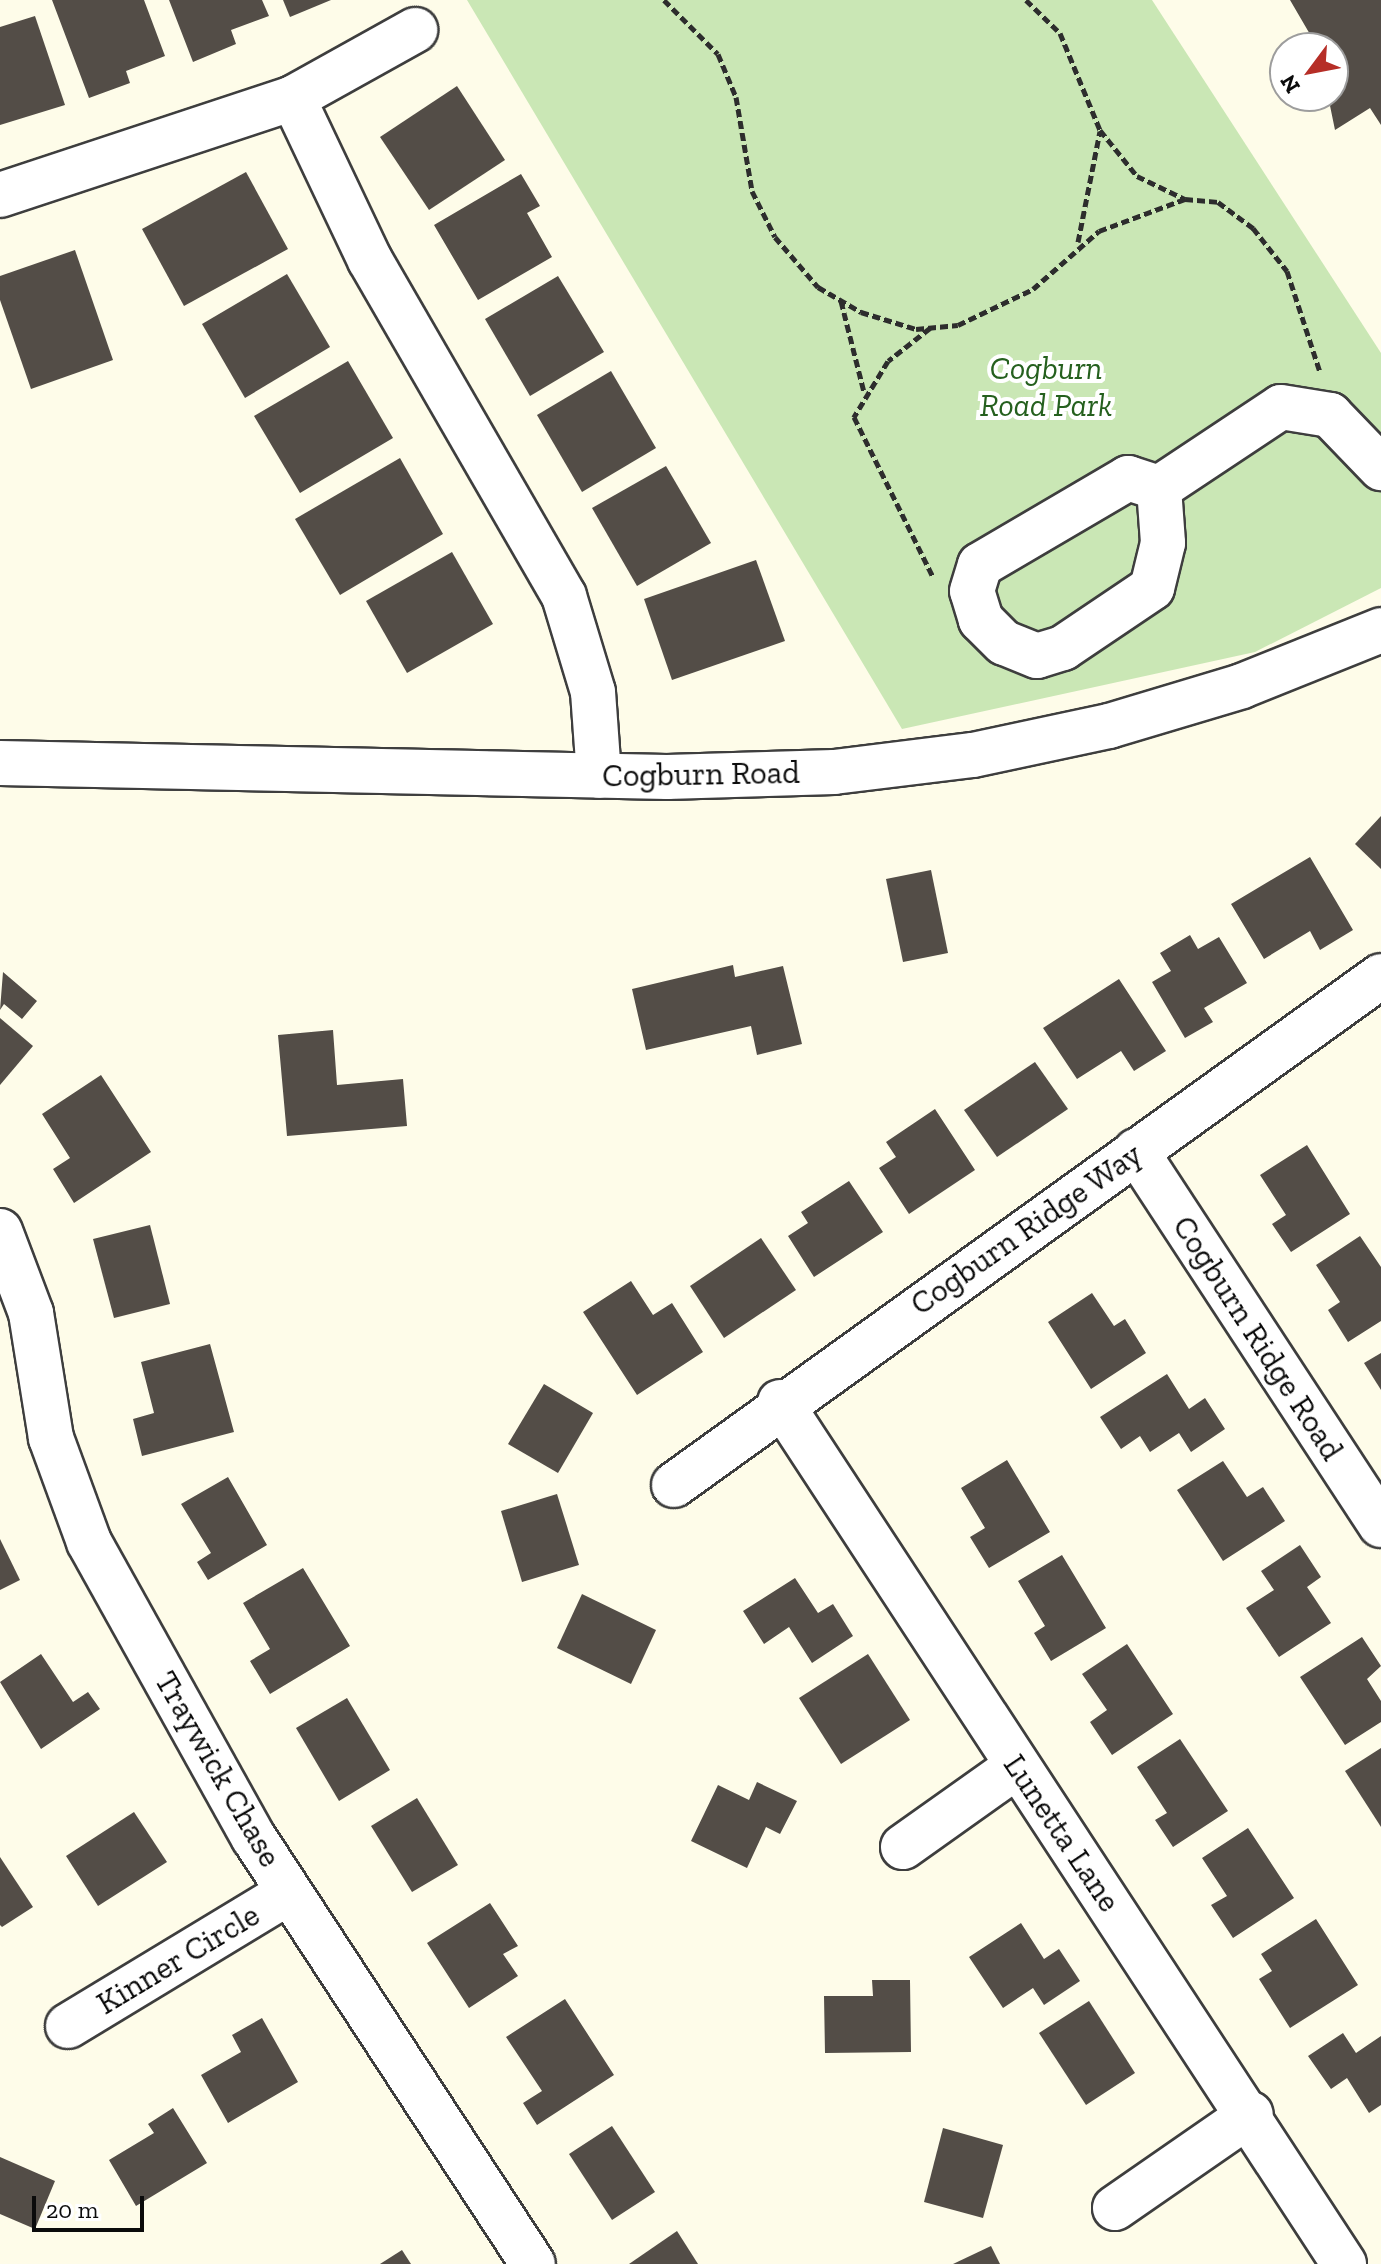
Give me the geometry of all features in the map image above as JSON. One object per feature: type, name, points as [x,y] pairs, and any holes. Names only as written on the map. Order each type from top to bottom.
[{"type":"street","points":[[0,195],[293,98],[415,30]]},
{"type":"street","points":[[293,98],[370,260],[564,596],[593,692],[599,776]]},
{"type":"street","points":[[1159,488],[1281,407],[1330,415],[1381,468]]},
{"type":"street","points":[[1128,478],[1159,488],[1163,543],[1152,588],[1113,619],[1037,656],[1004,643],[981,620],[972,591],[980,565],[1106,487],[1128,478]]},
{"type":"street","name":"Cogburn Road","points":[[0,763],[599,776],[834,772],[973,755],[1109,726],[1242,686],[1381,630]]},
{"type":"street","name":"Cogburn Ridge Way","points":[[674,1485],[780,1402],[1381,976]]},
{"type":"street","name":"Cogburn Ridge Road","points":[[1136,1151],[1381,1525]]},
{"type":"street","name":"Traywick Chase","points":[[0,1231],[31,1313],[51,1438],[89,1542],[289,1892],[533,2264]]},
{"type":"street","name":"Lunetta Lane","points":[[780,1402],[1017,1766],[1251,2114],[1344,2264]]},
{"type":"street","points":[[903,1847],[1017,1766]]},
{"type":"street","name":"Kinner Circle","points":[[68,2026],[289,1892]]},
{"type":"street","points":[[1115,2208],[1251,2114]]},
{"type":"path","points":[[664,0],[718,54],[736,97],[752,191],[775,237],[818,287],[861,312],[930,328],[958,325],[1033,289],[1078,243],[1089,215],[1100,130]]},
{"type":"path","points":[[1026,0],[1060,33],[1100,130],[1137,176],[1185,199],[1218,202],[1253,228],[1287,271],[1328,380]]},
{"type":"path","points":[[1078,243],[1185,199]]},
{"type":"path","points":[[840,300],[864,393]]},
{"type":"path","points":[[930,328],[864,393],[854,417],[869,460],[937,583]]},
{"type":"green space","name":"Cogburn Road Park","points":[[467,0],[1152,0],[1381,353],[1381,588],[1255,652],[902,729]]},
{"type":"building","points":[[52,0],[144,0],[165,56],[126,71],[130,83],[89,98]]},
{"type":"building","points":[[169,0],[262,0],[269,16],[231,30],[236,44],[193,62]]},
{"type":"building","points":[[283,0],[331,0],[290,17]]},
{"type":"building","points":[[1290,0],[1381,0],[1381,125],[1370,108],[1335,130],[1331,112],[1349,112],[1349,32],[1309,32]]},
{"type":"building","points":[[35,16],[65,105],[0,125],[0,27]]},
{"type":"building","points":[[457,86],[505,160],[429,210],[380,137]]},
{"type":"building","points":[[246,172],[288,249],[184,306],[142,229]]},
{"type":"building","points":[[521,174],[540,206],[527,213],[552,257],[478,300],[434,225]]},
{"type":"building","points":[[75,250],[113,360],[31,389],[0,300],[0,276]]},
{"type":"building","points":[[287,274],[330,347],[245,398],[202,324]]},
{"type":"building","points":[[558,276],[604,352],[530,396],[485,319]]},
{"type":"building","points":[[348,361],[393,438],[300,493],[254,416]]},
{"type":"building","points":[[611,371],[656,448],[582,492],[537,415]]},
{"type":"building","points":[[400,458],[443,534],[340,595],[295,519]]},
{"type":"building","points":[[666,466],[711,543],[637,586],[592,508]]},
{"type":"building","points":[[452,552],[493,624],[407,673],[366,601]]},
{"type":"building","points":[[756,560],[785,641],[672,680],[644,599]]},
{"type":"building","points":[[1381,816],[1381,869],[1355,844]]},
{"type":"building","points":[[1310,857],[1353,930],[1320,950],[1310,931],[1264,959],[1231,904]]},
{"type":"building","points":[[931,870],[948,953],[903,962],[886,879]]},
{"type":"building","points":[[1190,935],[1198,949],[1219,937],[1247,983],[1204,1008],[1213,1022],[1185,1038],[1152,982],[1171,971],[1160,953]]},
{"type":"building","points":[[733,965],[735,977],[783,966],[802,1044],[757,1055],[751,1026],[646,1050],[632,989]]},
{"type":"building","points":[[3,972],[37,1001],[22,1019],[4,1004],[0,1010]]},
{"type":"building","points":[[1119,979],[1166,1051],[1134,1071],[1121,1051],[1077,1079],[1043,1028]]},
{"type":"building","points":[[0,1018],[33,1046],[0,1085]]},
{"type":"building","points":[[333,1030],[337,1085],[403,1079],[407,1126],[287,1136],[278,1035]]},
{"type":"building","points":[[1035,1062],[1068,1109],[997,1157],[964,1110]]},
{"type":"building","points":[[101,1075],[151,1152],[74,1203],[53,1169],[70,1158],[42,1114]]},
{"type":"building","points":[[935,1109],[975,1170],[909,1214],[879,1168],[896,1157],[886,1142]]},
{"type":"building","points":[[1307,1145],[1350,1214],[1291,1252],[1272,1224],[1286,1215],[1260,1175]]},
{"type":"building","points":[[849,1181],[883,1232],[814,1277],[788,1236],[808,1223],[801,1212]]},
{"type":"building","points":[[150,1225],[170,1304],[114,1318],[93,1239]]},
{"type":"building","points":[[1360,1236],[1381,1267],[1381,1321],[1348,1342],[1328,1310],[1340,1302],[1316,1265]]},
{"type":"building","points":[[761,1238],[796,1290],[724,1338],[690,1286]]},
{"type":"building","points":[[631,1281],[653,1315],[672,1303],[703,1352],[637,1395],[583,1312]]},
{"type":"building","points":[[1092,1293],[1114,1326],[1125,1319],[1146,1353],[1091,1389],[1048,1322]]},
{"type":"building","points":[[210,1344],[234,1432],[142,1456],[133,1419],[154,1413],[141,1362]]},
{"type":"building","points":[[1381,1353],[1381,1390],[1364,1363]]},
{"type":"building","points":[[1167,1374],[1189,1409],[1205,1398],[1225,1429],[1191,1452],[1179,1433],[1150,1452],[1140,1436],[1121,1449],[1100,1417]]},
{"type":"building","points":[[544,1384],[593,1413],[558,1473],[508,1444]]},
{"type":"building","points":[[1007,1460],[1050,1532],[989,1568],[970,1537],[985,1528],[961,1488]]},
{"type":"building","points":[[1223,1461],[1247,1497],[1263,1487],[1285,1521],[1223,1561],[1177,1490]]},
{"type":"building","points":[[228,1477],[267,1545],[208,1580],[197,1562],[211,1553],[181,1504]]},
{"type":"building","points":[[557,1494],[579,1565],[522,1582],[501,1511]]},
{"type":"building","points":[[0,1539],[20,1580],[0,1590]]},
{"type":"building","points":[[1300,1545],[1321,1577],[1307,1587],[1331,1623],[1279,1657],[1246,1608],[1274,1590],[1261,1571]]},
{"type":"building","points":[[1062,1555],[1106,1628],[1051,1661],[1034,1633],[1045,1626],[1018,1581]]},
{"type":"building","points":[[303,1568],[350,1646],[270,1694],[250,1661],[270,1649],[243,1603]]},
{"type":"building","points":[[795,1578],[818,1613],[833,1604],[853,1636],[812,1663],[789,1627],[764,1644],[743,1611]]},
{"type":"building","points":[[582,1594],[656,1630],[631,1684],[557,1648]]},
{"type":"building","points":[[1362,1637],[1381,1666],[1367,1679],[1381,1701],[1381,1722],[1345,1745],[1300,1677]]},
{"type":"building","points":[[1127,1644],[1173,1714],[1112,1755],[1090,1722],[1107,1710],[1082,1674]]},
{"type":"building","points":[[41,1654],[73,1702],[88,1692],[100,1709],[41,1749],[0,1682]]},
{"type":"building","points":[[868,1654],[910,1720],[841,1764],[799,1698]]},
{"type":"building","points":[[347,1698],[390,1770],[339,1801],[296,1728]]},
{"type":"building","points":[[1180,1739],[1228,1811],[1173,1847],[1155,1820],[1167,1813],[1137,1767]]},
{"type":"building","points":[[1381,1748],[1381,1827],[1345,1771]]},
{"type":"building","points":[[757,1782],[797,1801],[780,1834],[766,1827],[747,1868],[691,1841],[718,1785],[749,1800]]},
{"type":"building","points":[[417,1798],[458,1865],[412,1892],[371,1826]]},
{"type":"building","points":[[134,1812],[167,1862],[98,1906],[66,1856]]},
{"type":"building","points":[[1248,1828],[1294,1898],[1233,1938],[1211,1905],[1227,1896],[1202,1858]]},
{"type":"building","points":[[0,1857],[33,1907],[2,1927],[0,1925]]},
{"type":"building","points":[[490,1903],[518,1946],[503,1954],[518,1976],[469,2008],[427,1943]]},
{"type":"building","points":[[1316,1919],[1358,1985],[1290,2028],[1259,1979],[1272,1971],[1261,1954]]},
{"type":"building","points":[[1021,1923],[1044,1959],[1059,1949],[1080,1981],[1044,2005],[1033,1988],[1003,2008],[969,1957]]},
{"type":"building","points":[[872,1980],[910,1980],[911,2052],[825,2053],[824,1996],[873,1996]]},
{"type":"building","points":[[565,1999],[614,2075],[537,2125],[523,2103],[542,2091],[506,2037]]},
{"type":"building","points":[[1089,2001],[1135,2073],[1086,2105],[1039,2033]]},
{"type":"building","points":[[262,2018],[298,2082],[228,2123],[201,2075],[241,2052],[232,2035]]},
{"type":"building","points":[[1343,2033],[1356,2053],[1381,2036],[1381,2105],[1369,2113],[1347,2078],[1331,2089],[1308,2056]]},
{"type":"building","points":[[173,2108],[207,2163],[136,2206],[109,2160],[154,2133],[148,2124]]},
{"type":"building","points":[[612,2126],[655,2192],[612,2220],[569,2154]]},
{"type":"building","points":[[943,2128],[1003,2145],[983,2218],[924,2202]]},
{"type":"building","points":[[0,2157],[55,2181],[35,2229],[0,2214]]},
{"type":"building","points":[[677,2231],[698,2264],[629,2264]]},
{"type":"building","points":[[991,2246],[1000,2264],[953,2264]]},
{"type":"building","points":[[402,2250],[411,2264],[380,2264]]}]
